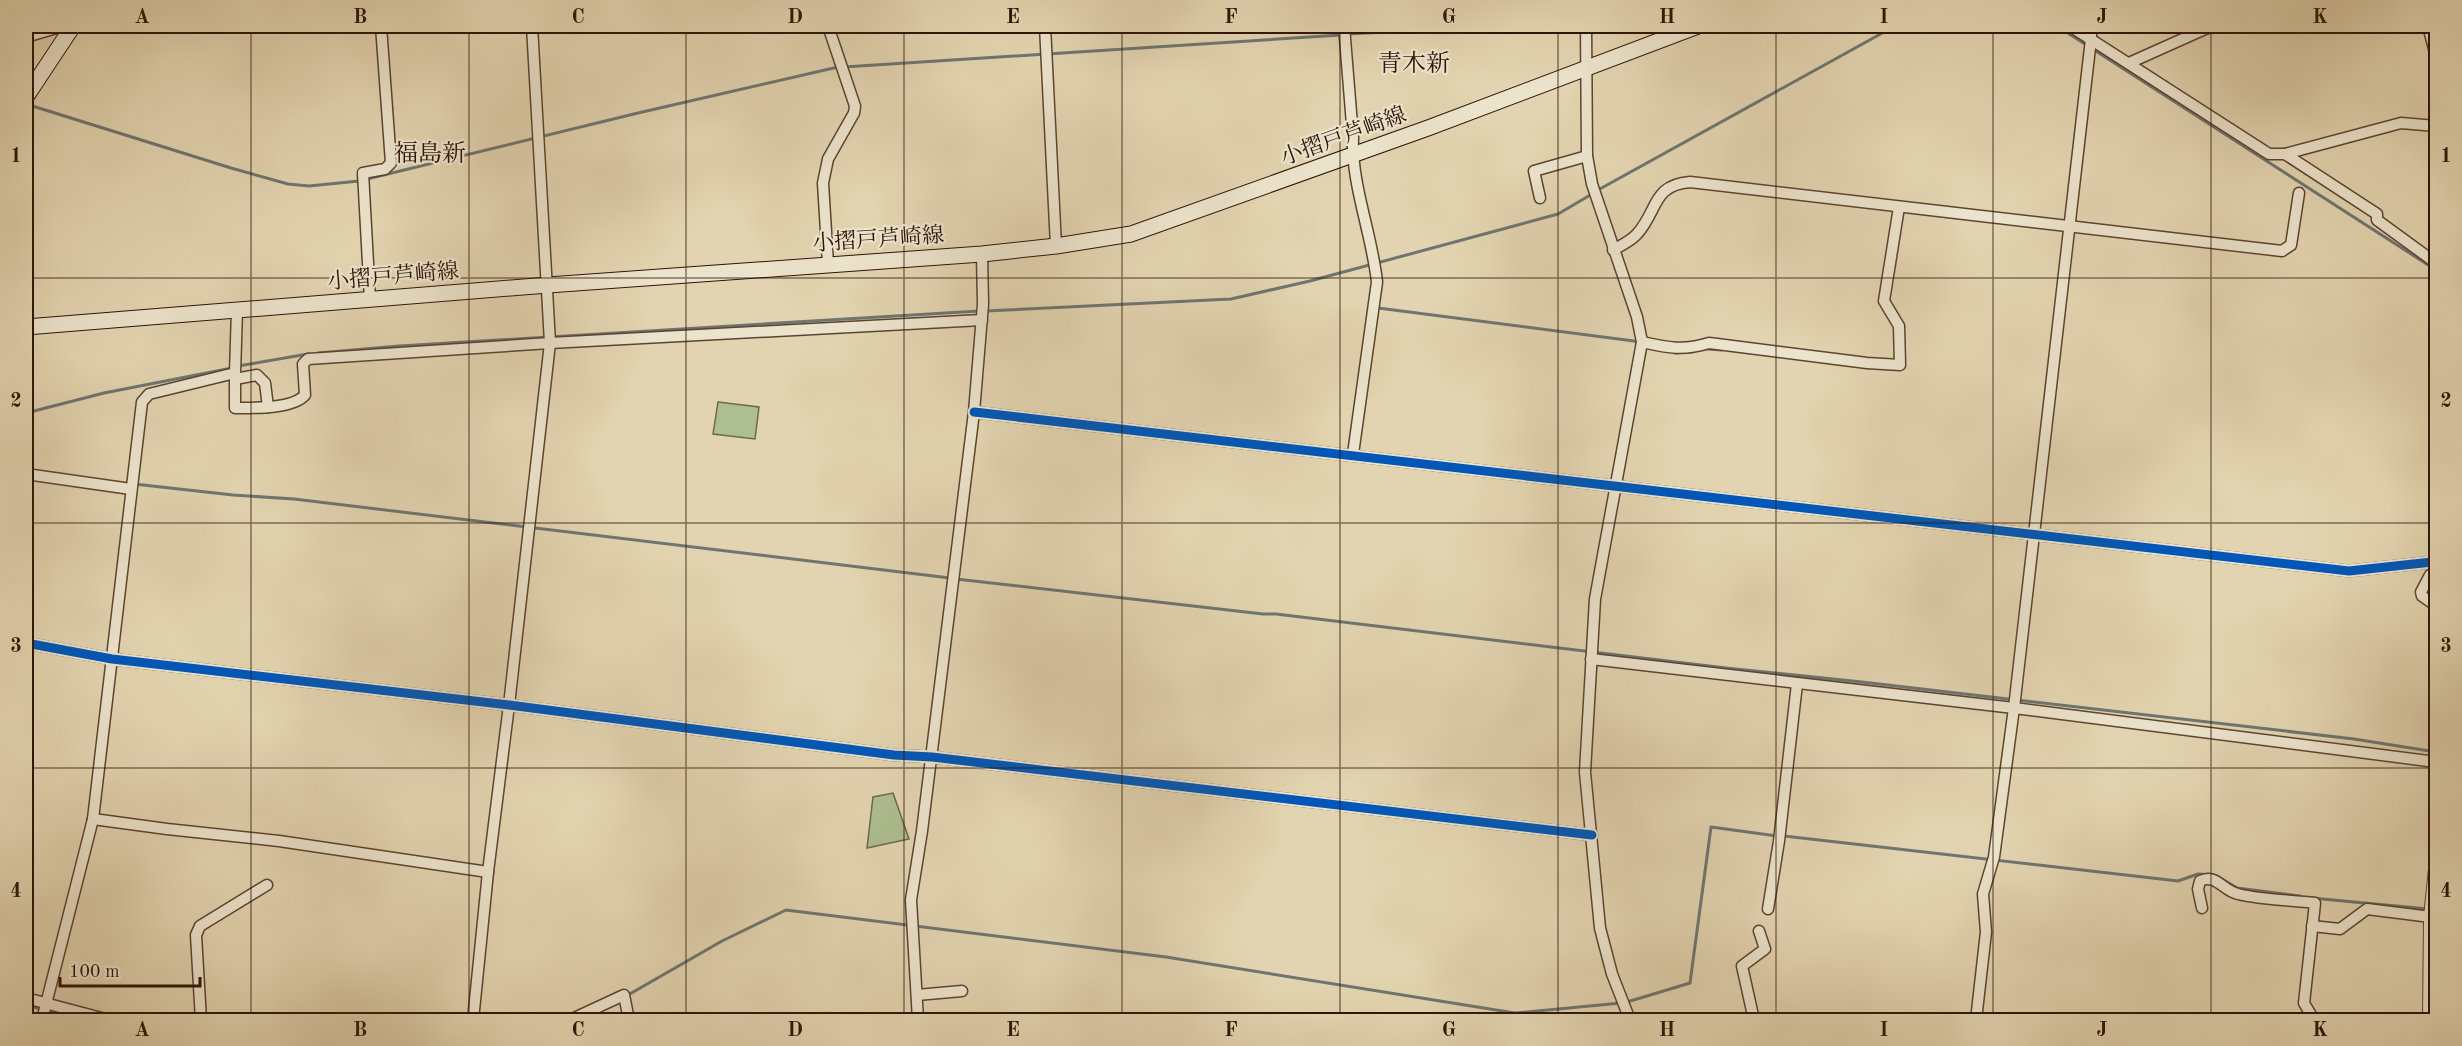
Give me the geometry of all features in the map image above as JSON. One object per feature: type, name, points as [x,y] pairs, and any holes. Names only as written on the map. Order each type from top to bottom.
[{"type":"main road","points":[[26,97],[73,26]]},
{"type":"main road","name":"小摺戸芦崎線","points":[[26,327],[548,285],[982,254],[1056,246],[1131,234],[1352,155],[1698,26]]},
{"type":"street","points":[[26,37],[63,26]]},
{"type":"street","points":[[370,299],[363,173],[385,169],[391,163],[381,26]]},
{"type":"street","points":[[473,1020],[488,872],[550,343],[532,26]]},
{"type":"street","points":[[828,26],[855,106],[854,113],[828,159],[823,183],[828,264]]},
{"type":"street","points":[[1045,26],[1056,246]]},
{"type":"street","points":[[1344,26],[1353,137],[1352,155],[1374,257],[1377,282],[1353,454]]},
{"type":"street","points":[[1586,26],[1587,156],[1597,205],[1637,317],[1642,342],[1595,599],[1585,772],[1600,928],[1612,974],[1630,1020]]},
{"type":"street","points":[[2070,26],[2269,154],[2285,154],[2401,123],[2436,126]]},
{"type":"street","points":[[1976,1020],[1986,932],[1983,894],[1994,857],[2014,708],[2071,228],[2091,26]]},
{"type":"street","points":[[2129,63],[2205,29],[2219,26]]},
{"type":"street","points":[[2428,26],[2436,56]]},
{"type":"street","points":[[2285,154],[2377,214],[2377,220],[2436,263]]},
{"type":"street","points":[[1540,198],[1534,171],[1587,156]]},
{"type":"street","points":[[1613,250],[1636,235],[1663,192],[1674,183],[1690,182],[2282,251],[2291,245],[2299,193]]},
{"type":"street","points":[[1642,342],[1674,349],[1691,348],[1709,343],[1900,365],[1899,326],[1884,301],[1899,207]]},
{"type":"street","points":[[918,1020],[911,900],[932,757],[974,411],[982,320],[982,254]]},
{"type":"street","points":[[237,310],[235,408],[268,407],[301,400],[306,395],[303,364],[308,359],[550,343],[982,320]]},
{"type":"street","points":[[42,1020],[93,819],[142,402],[149,394],[235,376],[257,375],[265,383],[268,407]]},
{"type":"street","points":[[974,411],[2349,571],[2436,560]]},
{"type":"street","points":[[26,474],[131,489]]},
{"type":"street","points":[[2436,573],[2430,575],[2421,592],[2422,596],[2436,605],[2436,626]]},
{"type":"street","points":[[26,643],[112,659],[509,705],[882,753],[1592,835]]},
{"type":"street","points":[[1591,659],[2014,708],[2436,762]]},
{"type":"street","points":[[1768,909],[1779,841],[1797,684]]},
{"type":"street","points":[[93,819],[167,830],[279,842],[488,872]]},
{"type":"street","points":[[2430,1020],[2431,917],[2436,869]]},
{"type":"street","points":[[2202,908],[2198,889],[2200,881],[2206,878],[2214,879],[2236,894],[2314,903],[2304,1003],[2314,1020]]},
{"type":"street","points":[[201,1020],[195,935],[200,926],[267,885]]},
{"type":"street","points":[[2312,926],[2340,929],[2367,909],[2431,917]]},
{"type":"street","points":[[1754,1020],[1742,966],[1765,949],[1759,931]]},
{"type":"street","points":[[916,995],[962,991]]},
{"type":"street","points":[[570,1020],[624,995],[629,1020]]},
{"type":"street","points":[[26,998],[109,1020]]},
{"type":"green space","points":[[718,402],[759,407],[755,439],[713,434]]},
{"type":"green space","points":[[893,793],[909,839],[867,848],[873,797]]},
{"type":"waterway","points":[[1347,34],[1504,26]]},
{"type":"waterway","points":[[1598,190],[1895,26]]},
{"type":"waterway","points":[[2057,26],[2436,270]]},
{"type":"waterway","points":[[844,67],[1341,35]]},
{"type":"waterway","points":[[26,104],[231,168],[288,184],[309,186],[359,181],[838,67]]},
{"type":"waterway","points":[[986,311],[1231,299],[1310,281],[1558,214],[1592,194]]},
{"type":"waterway","points":[[1378,308],[1634,341],[1640,344]]},
{"type":"waterway","points":[[318,353],[399,346],[979,311]]},
{"type":"waterway","points":[[1707,349],[1722,350]]},
{"type":"waterway","points":[[1675,353],[1692,352]]},
{"type":"waterway","points":[[238,366],[308,354]]},
{"type":"waterway","points":[[26,419],[34,411],[104,393],[232,368]]},
{"type":"waterway","points":[[134,484],[294,499],[950,578]]},
{"type":"waterway","points":[[956,579],[2354,739],[2436,752]]},
{"type":"waterway","points":[[1627,1002],[1690,983],[1711,827],[1777,836]]},
{"type":"waterway","points":[[1784,836],[2178,881],[2198,874],[2214,875]]},
{"type":"waterway","points":[[2222,879],[2237,888],[2300,896]]},
{"type":"waterway","points":[[2312,898],[2428,909]]},
{"type":"waterway","points":[[628,995],[722,941],[786,910],[1166,957],[1515,1013],[1621,1003]]},
{"type":"waterway","points":[[26,1005],[41,1009]]},
{"type":"waterway","points":[[48,1011],[85,1020]]},
{"type":"cycle path","points":[[974,412],[2349,571],[2436,560]]},
{"type":"cycle path","points":[[26,643],[112,659],[509,705],[894,755],[932,757],[1592,835]]},
{"type":"district","name":"青木新","points":[[1414,63]]},
{"type":"district","name":"福島新","points":[[430,153]]}]
